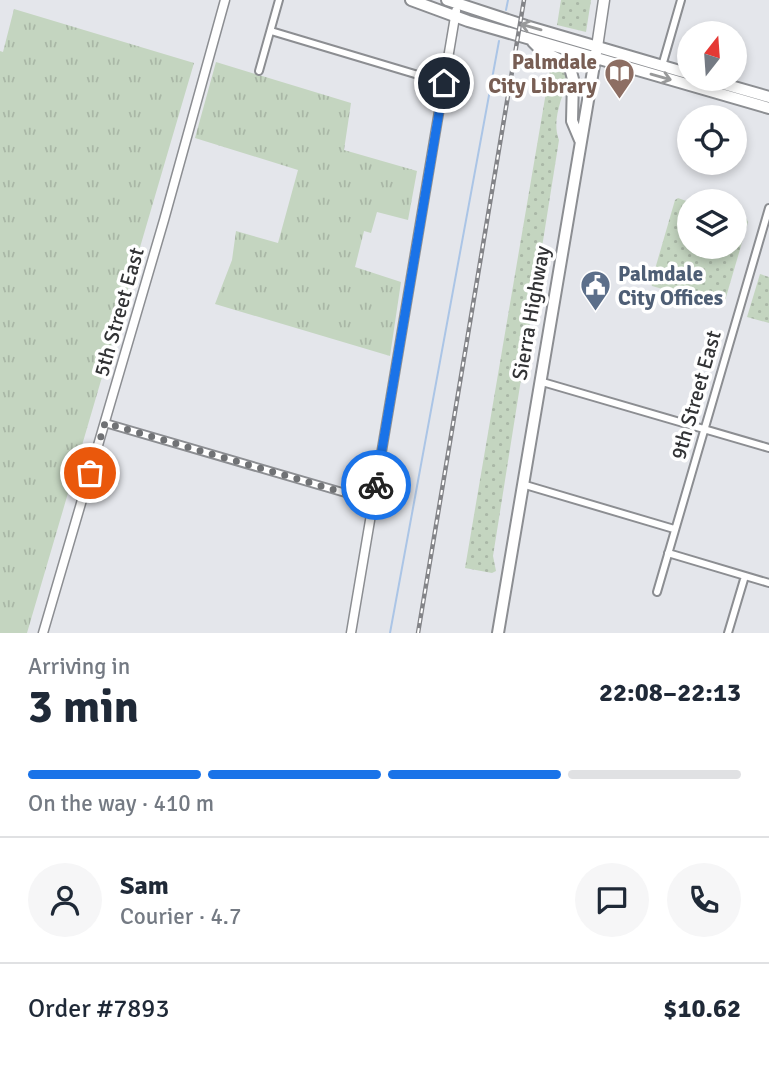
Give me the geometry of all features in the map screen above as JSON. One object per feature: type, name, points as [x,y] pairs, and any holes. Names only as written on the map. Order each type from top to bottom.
[{"type":"highway","points":[[411,0],[455,17],[531,40],[677,70]]},
{"type":"highway","points":[[454,1],[596,52],[769,108]]},
{"type":"highway","points":[[531,40],[542,51],[567,63],[570,68],[573,79],[572,121],[580,140]]},
{"type":"highway","name":"Sierra Highway","points":[[498,633],[596,52]]},
{"type":"highway","points":[[747,91],[769,97]]},
{"type":"main road","name":"Sierra Highway","points":[[596,52],[604,0]]},
{"type":"street","name":"5th Street East","points":[[43,633],[183,157],[225,0]]},
{"type":"street","points":[[259,71],[279,0]]},
{"type":"street","points":[[662,66],[681,0]]},
{"type":"street","points":[[351,633],[455,17],[454,1]]},
{"type":"street","points":[[271,31],[444,83]]},
{"type":"street","name":"9th Street East","points":[[657,592],[769,211]]},
{"type":"street","points":[[539,381],[769,448]]},
{"type":"street","points":[[105,423],[373,501]]},
{"type":"street","points":[[522,484],[674,529]]},
{"type":"street","points":[[668,554],[769,583]]},
{"type":"street","points":[[728,633],[745,576]]},
{"type":"green space","points":[[561,0],[591,0],[586,32],[557,25]]},
{"type":"green space","points":[[14,9],[194,63],[27,633],[0,633],[0,51],[3,52]]},
{"type":"green space","points":[[216,62],[351,103],[344,150],[417,171],[408,220],[377,212],[371,233],[364,231],[355,267],[401,282],[390,356],[215,304],[232,260],[236,231],[278,243],[298,170],[195,138]]},
{"type":"green space","points":[[551,63],[560,66],[567,78],[557,117],[559,140],[493,556],[496,571],[492,573],[465,568]]},
{"type":"green space","points":[[677,199],[677,259],[737,259],[724,304],[652,286]]},
{"type":"green space","points":[[760,274],[769,277],[769,323],[747,317]]},
{"type":"waterway","points":[[506,10],[508,0]]},
{"type":"waterway","points":[[390,633],[499,41]]},
{"type":"railway","points":[[418,633],[524,0]]},
{"type":"way so far","points":[[90,473],[105,423],[362,499],[373,501],[376,485]]},
{"type":"place","name":"Palmdale City Library","points":[[620,101]]},
{"type":"place","name":"Palmdale City Offices","points":[[595,313]]},
{"type":"route","points":[[376,485],[444,83]]}]
